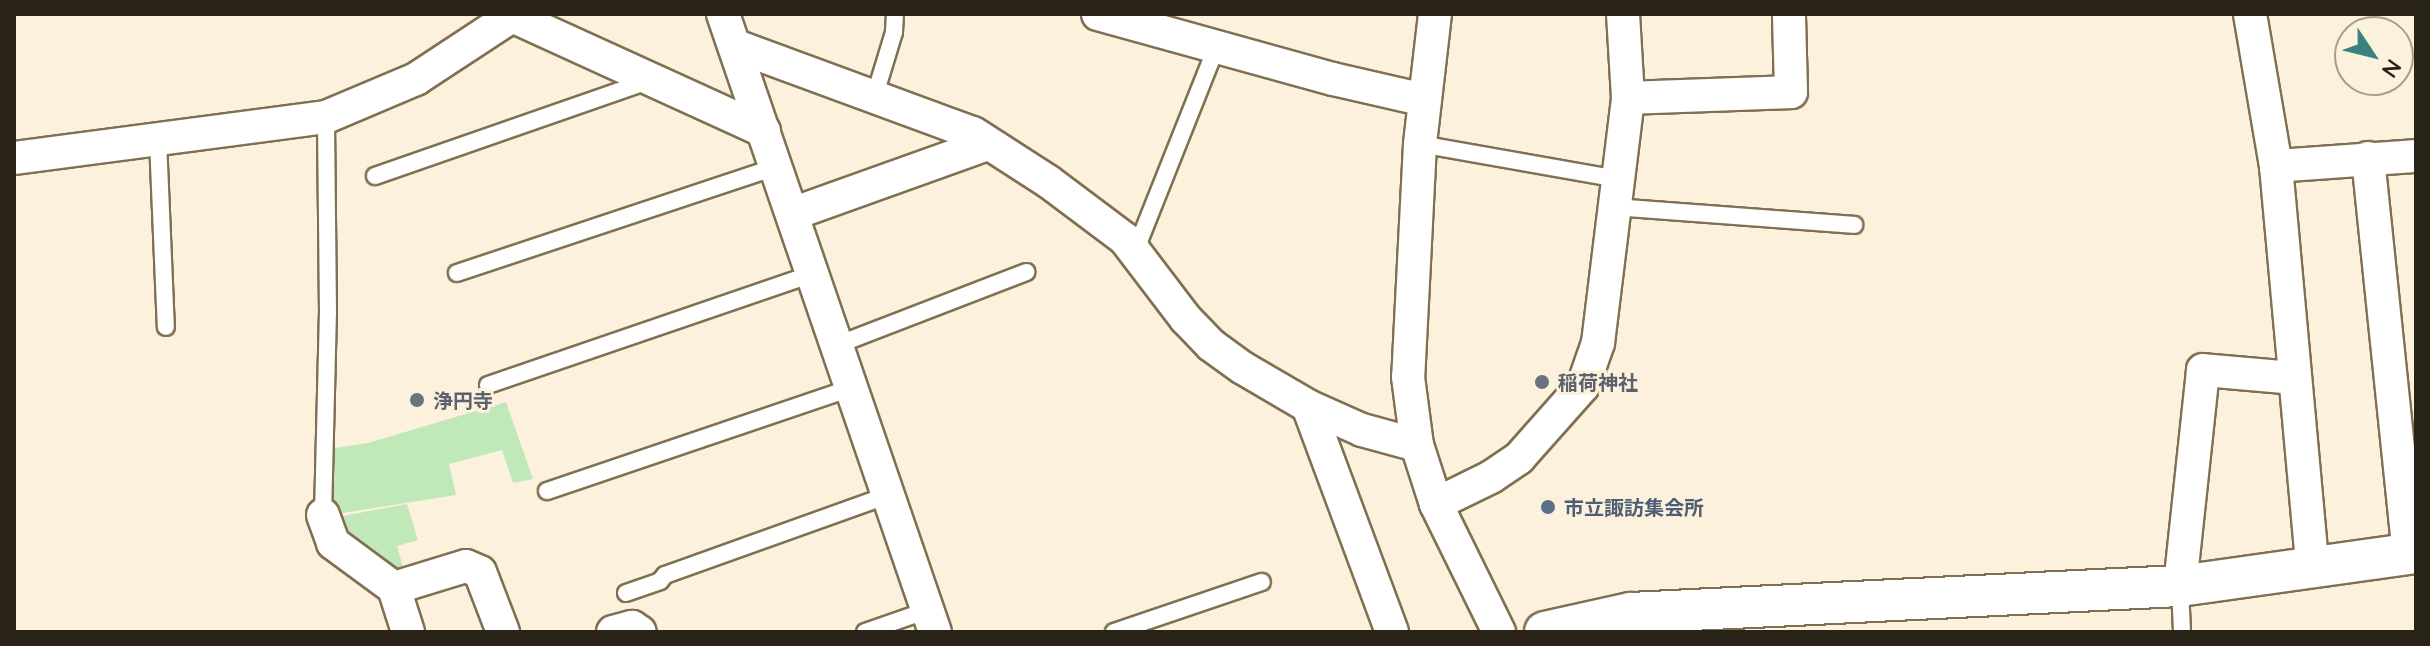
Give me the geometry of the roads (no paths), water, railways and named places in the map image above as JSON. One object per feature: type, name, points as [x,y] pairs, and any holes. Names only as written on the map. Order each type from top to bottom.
[{"type":"street","points":[[723,14],[931,621]]},
{"type":"street","points":[[1098,14],[1216,48],[1425,100]]},
{"type":"street","points":[[1435,14],[1420,144],[1408,377],[1417,445],[1436,504],[1499,632]]},
{"type":"street","points":[[1436,504],[1491,477],[1519,458],[1583,386],[1598,343],[1628,98],[1623,14]]},
{"type":"street","points":[[1628,98],[1791,92],[1789,14]]},
{"type":"street","points":[[2250,14],[2276,166],[2313,570]]},
{"type":"street","points":[[14,158],[326,117],[416,79],[512,16],[648,81],[764,131]]},
{"type":"street","points":[[736,46],[973,133],[1049,182],[1136,249],[1163,290],[1211,345],[1243,368],[1308,406],[1362,430],[1417,445]]},
{"type":"street","points":[[792,214],[988,144]]},
{"type":"street","points":[[2276,166],[2416,156]]},
{"type":"street","points":[[1545,632],[1631,613],[2180,586],[2412,554],[2368,158]]},
{"type":"street","points":[[2180,586],[2203,370],[2294,378]]},
{"type":"street","points":[[1308,406],[1392,632]]},
{"type":"street","points":[[323,515],[333,543],[394,588],[408,632]]},
{"type":"street","points":[[394,588],[466,566],[480,572],[503,632]]},
{"type":"street","points":[[613,632],[632,627],[640,632]]},
{"type":"lane","points":[[874,98],[894,32],[895,14]]},
{"type":"lane","points":[[1136,249],[1216,48]]},
{"type":"lane","points":[[375,176],[648,81]]},
{"type":"lane","points":[[323,515],[328,313],[326,117]]},
{"type":"lane","points":[[158,140],[166,327]]},
{"type":"lane","points":[[1420,144],[1616,193],[1854,225]]},
{"type":"lane","points":[[457,273],[776,167]]},
{"type":"lane","points":[[837,345],[1026,272]]},
{"type":"lane","points":[[488,385],[813,274]]},
{"type":"lane","points":[[547,491],[852,388]]},
{"type":"lane","points":[[626,593],[660,581],[665,575],[888,495]]},
{"type":"lane","points":[[1114,632],[1262,582]]},
{"type":"lane","points":[[2180,586],[2182,632]]},
{"type":"lane","points":[[865,632],[931,621]]},
{"type":"place","name":"稲荷神社","points":[[1542,382]]},
{"type":"place","name":"浄円寺","points":[[417,400]]},
{"type":"place","name":"市立諏訪集会所","points":[[1548,507]]}]
